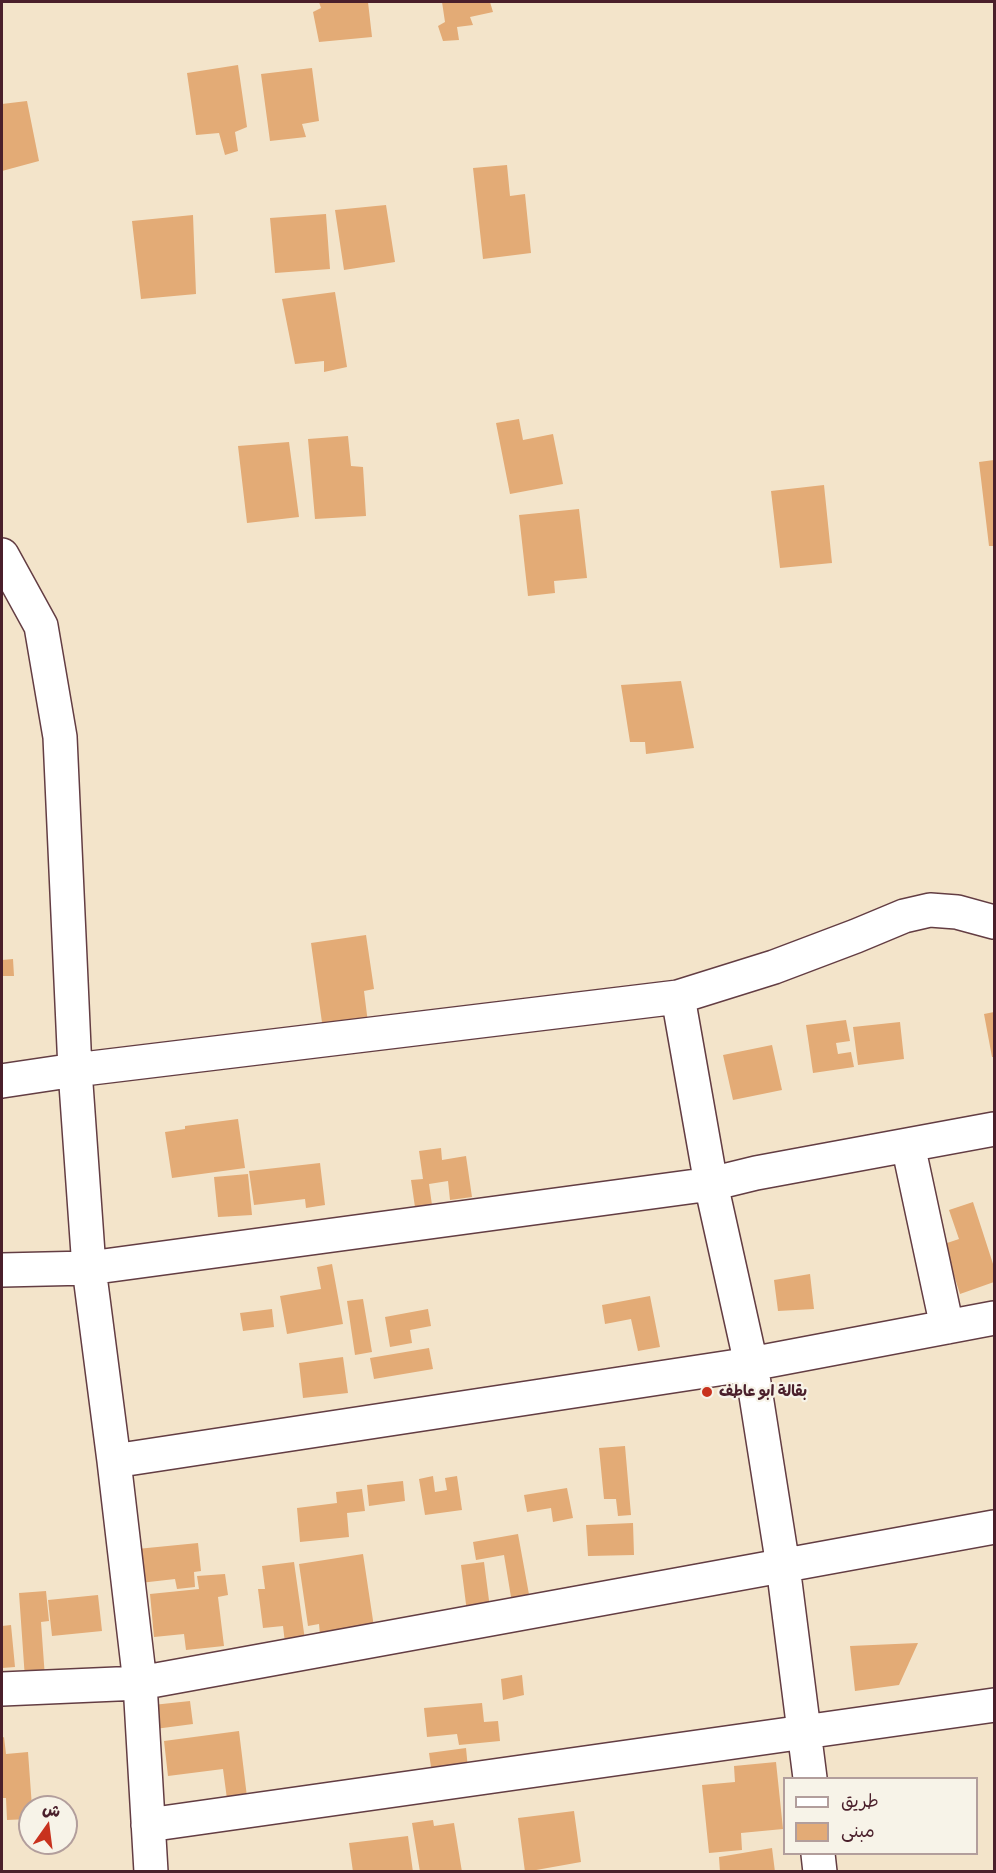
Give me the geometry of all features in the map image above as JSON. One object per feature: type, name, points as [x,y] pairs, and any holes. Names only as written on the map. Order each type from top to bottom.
[{"type":"street","points":[[2,555],[41,626],[60,737],[75,1070],[89,1268],[140,1683],[151,1872]]},
{"type":"street","points":[[2,1081],[75,1070],[678,997],[774,967],[913,914],[930,910],[957,912],[994,922]]},
{"type":"street","points":[[678,997],[711,1184],[751,1364],[783,1566],[806,1732],[810,1777]]},
{"type":"street","points":[[2,1270],[89,1268],[711,1184],[756,1173],[994,1129]]},
{"type":"street","points":[[908,1145],[947,1327]]},
{"type":"street","points":[[114,1461],[751,1364],[994,1318]]},
{"type":"street","points":[[2,1689],[140,1683],[994,1527]]},
{"type":"street","points":[[148,1825],[994,1705]]},
{"type":"street","points":[[818,1855],[820,1872]]},
{"type":"building","points":[[319,2],[368,2],[372,37],[319,42],[313,12],[321,8]]},
{"type":"building","points":[[442,2],[490,2],[493,12],[470,17],[473,25],[457,27],[459,40],[443,41],[438,26],[445,22]]},
{"type":"building","points":[[238,65],[247,127],[235,132],[238,151],[225,155],[219,133],[196,135],[187,73]]},
{"type":"building","points":[[312,68],[319,121],[302,124],[306,137],[270,141],[261,74]]},
{"type":"building","points":[[27,101],[39,161],[2,171],[2,104]]},
{"type":"building","points":[[507,165],[510,196],[525,194],[531,253],[483,259],[473,168]]},
{"type":"building","points":[[386,205],[395,262],[344,270],[335,210]]},
{"type":"building","points":[[326,214],[330,269],[275,273],[270,218]]},
{"type":"building","points":[[193,215],[196,294],[141,299],[132,221]]},
{"type":"building","points":[[335,292],[347,367],[324,372],[324,361],[295,364],[282,299]]},
{"type":"building","points":[[519,419],[523,440],[553,434],[563,484],[510,494],[496,423]]},
{"type":"building","points":[[348,436],[351,466],[363,467],[366,516],[315,519],[308,439]]},
{"type":"building","points":[[289,442],[299,517],[247,523],[238,446]]},
{"type":"building","points":[[994,460],[994,546],[989,546],[979,462]]},
{"type":"building","points":[[824,485],[832,563],[780,568],[771,491]]},
{"type":"building","points":[[579,509],[587,578],[554,581],[555,593],[528,596],[519,515]]},
{"type":"building","points":[[681,681],[694,748],[646,754],[645,742],[630,742],[621,685]]},
{"type":"building","points":[[366,935],[374,989],[364,991],[369,1031],[324,1037],[311,943]]},
{"type":"building","points":[[13,959],[14,976],[2,976],[2,960]]},
{"type":"building","points":[[994,1012],[994,1057],[992,1057],[984,1014]]},
{"type":"building","points":[[846,1020],[850,1041],[836,1043],[838,1054],[851,1052],[854,1067],[813,1073],[806,1025]]},
{"type":"building","points":[[900,1022],[904,1059],[858,1065],[853,1027]]},
{"type":"building","points":[[772,1045],[782,1090],[733,1100],[723,1055]]},
{"type":"building","points":[[238,1119],[245,1168],[172,1178],[165,1132],[185,1129],[185,1126]]},
{"type":"building","points":[[441,1148],[442,1160],[466,1156],[472,1197],[450,1200],[448,1181],[429,1184],[433,1212],[416,1214],[411,1180],[423,1179],[419,1151]]},
{"type":"building","points":[[320,1163],[325,1205],[306,1208],[305,1199],[254,1205],[249,1171]]},
{"type":"building","points":[[248,1174],[252,1215],[218,1217],[214,1177]]},
{"type":"building","points":[[973,1202],[994,1267],[994,1282],[960,1294],[944,1244],[959,1239],[949,1210]]},
{"type":"building","points":[[332,1264],[343,1324],[287,1334],[280,1296],[321,1289],[317,1267]]},
{"type":"building","points":[[810,1274],[814,1309],[778,1311],[774,1280]]},
{"type":"building","points":[[650,1296],[660,1347],[638,1351],[631,1319],[605,1324],[602,1305]]},
{"type":"building","points":[[363,1299],[372,1352],[355,1355],[347,1301]]},
{"type":"building","points":[[272,1309],[274,1327],[243,1331],[240,1313]]},
{"type":"building","points":[[428,1309],[431,1326],[410,1330],[412,1343],[390,1347],[385,1317]]},
{"type":"building","points":[[429,1348],[433,1369],[374,1379],[370,1358]]},
{"type":"building","points":[[343,1357],[348,1393],[303,1398],[299,1363]]},
{"type":"building","points":[[625,1446],[631,1515],[618,1516],[616,1499],[604,1499],[599,1448]]},
{"type":"building","points":[[433,1476],[435,1492],[447,1490],[445,1478],[457,1476],[462,1510],[425,1515],[419,1479]]},
{"type":"building","points":[[403,1481],[405,1501],[369,1506],[367,1485]]},
{"type":"building","points":[[567,1488],[573,1518],[553,1522],[551,1508],[527,1512],[524,1495]]},
{"type":"building","points":[[362,1489],[365,1511],[347,1513],[349,1537],[300,1542],[297,1508],[337,1503],[336,1492]]},
{"type":"building","points":[[633,1523],[634,1555],[588,1556],[586,1525]]},
{"type":"building","points":[[518,1534],[530,1600],[512,1603],[504,1555],[476,1560],[473,1542]]},
{"type":"building","points":[[198,1543],[201,1571],[194,1572],[195,1587],[177,1589],[175,1579],[140,1583],[137,1549]]},
{"type":"building","points":[[363,1554],[374,1627],[320,1635],[319,1624],[308,1626],[299,1564]]},
{"type":"building","points":[[294,1562],[305,1640],[285,1643],[283,1626],[263,1628],[258,1589],[265,1589],[262,1566]]},
{"type":"building","points":[[484,1562],[490,1608],[467,1612],[461,1565]]},
{"type":"building","points":[[225,1574],[228,1595],[218,1597],[224,1646],[186,1650],[184,1634],[154,1637],[150,1594],[199,1589],[197,1576]]},
{"type":"building","points":[[46,1591],[49,1621],[41,1622],[45,1678],[25,1679],[19,1593]]},
{"type":"building","points":[[98,1595],[102,1631],[52,1636],[48,1600]]},
{"type":"building","points":[[11,1625],[15,1667],[2,1668],[2,1626]]},
{"type":"building","points":[[918,1643],[899,1685],[855,1691],[850,1646]]},
{"type":"building","points":[[522,1675],[524,1695],[503,1700],[501,1679]]},
{"type":"building","points":[[190,1701],[193,1724],[155,1729],[153,1705]]},
{"type":"building","points":[[482,1703],[484,1722],[498,1721],[500,1741],[459,1745],[457,1734],[427,1737],[424,1708]]},
{"type":"building","points":[[239,1731],[247,1797],[227,1799],[223,1769],[168,1776],[164,1741]]},
{"type":"building","points":[[4,1737],[6,1754],[28,1752],[31,1795],[18,1795],[18,1820],[7,1820],[6,1798],[2,1798],[2,1738]]},
{"type":"building","points":[[466,1748],[468,1769],[432,1774],[429,1753]]},
{"type":"building","points":[[776,1762],[783,1829],[741,1833],[742,1850],[709,1853],[702,1785],[735,1782],[734,1766]]},
{"type":"building","points":[[574,1811],[581,1862],[525,1872],[518,1818]]},
{"type":"building","points":[[433,1820],[434,1826],[454,1823],[462,1872],[420,1872],[412,1823]]},
{"type":"building","points":[[408,1836],[413,1872],[353,1872],[349,1843]]},
{"type":"building","points":[[772,1848],[775,1872],[720,1872],[719,1857]]},
{"type":"place","name":"بقالة ابو عاطف","points":[[707,1392]]}]
